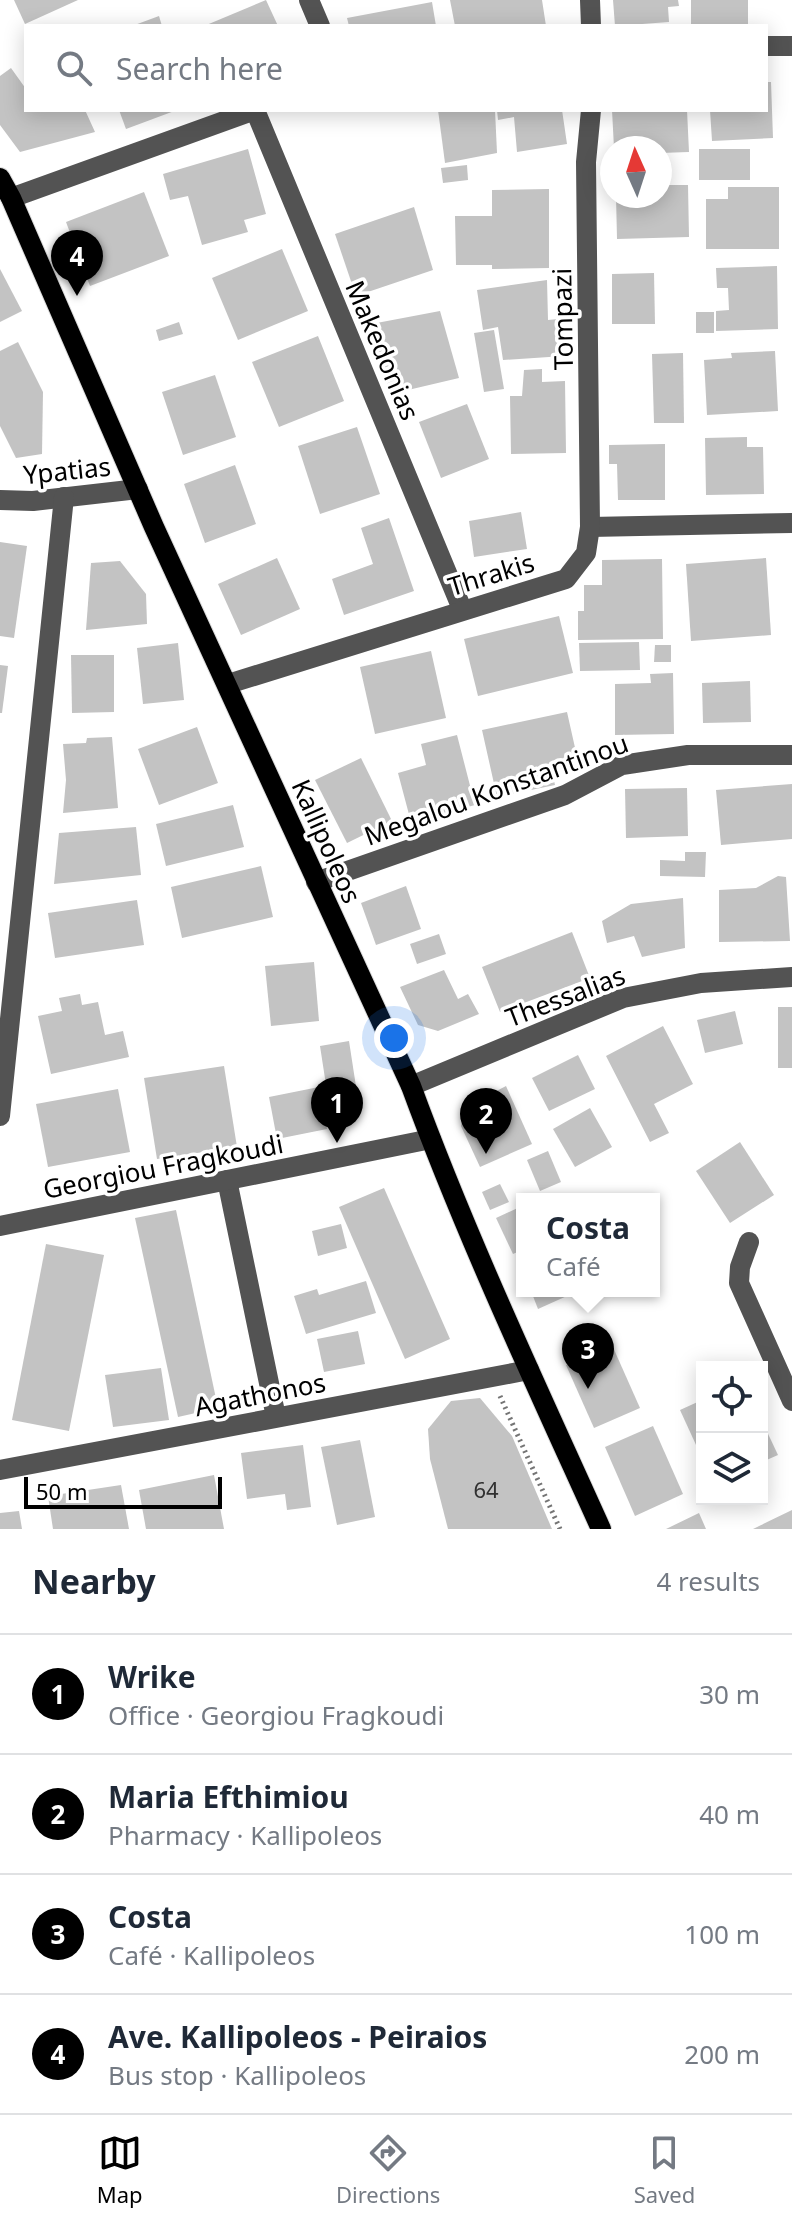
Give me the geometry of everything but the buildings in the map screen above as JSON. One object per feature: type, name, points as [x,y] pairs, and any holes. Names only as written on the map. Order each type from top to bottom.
[{"type":"main road","name":"Kallipoleos","points":[[0,178],[138,489],[411,1086],[529,1370],[601,1529]]},
{"type":"street","points":[[309,0],[319,24]]},
{"type":"street","points":[[590,0],[591,24]]},
{"type":"street","points":[[768,46],[792,46]]},
{"type":"street","points":[[11,198],[249,112]]},
{"type":"street","name":"Makedonias","points":[[256,112],[462,609]]},
{"type":"street","name":"Tompazi","points":[[590,527],[586,162],[591,112]]},
{"type":"street","name":"Ypatias","points":[[0,500],[15,502],[138,489]]},
{"type":"street","points":[[0,1116],[64,497]]},
{"type":"street","points":[[590,527],[792,523]]},
{"type":"street","name":"Thrakis","points":[[228,684],[566,579],[586,553],[590,527]]},
{"type":"street","name":"Megalou Konstantinou","points":[[316,882],[565,795],[622,765],[688,755],[792,755]]},
{"type":"street","name":"Thessalias","points":[[411,1086],[623,998],[701,983],[792,977]]},
{"type":"street","name":"Georgiou Fragkoudi","points":[[0,1226],[431,1139]]},
{"type":"street","points":[[227,1180],[276,1417]]},
{"type":"street","points":[[749,1242],[740,1267],[739,1283],[792,1401]]},
{"type":"street","name":"Agathonos","points":[[0,1470],[529,1370]]},
{"type":"path","points":[[491,1377],[560,1529]]},
{"type":"place","name":"Ave. Kallipoleos - Peiraios","points":[[77,296]]},
{"type":"place","name":"Wrike","points":[[337,1143]]},
{"type":"place","name":"Maria Efthimiou","points":[[486,1154]]},
{"type":"place","name":"Costa","points":[[588,1389]]}]
